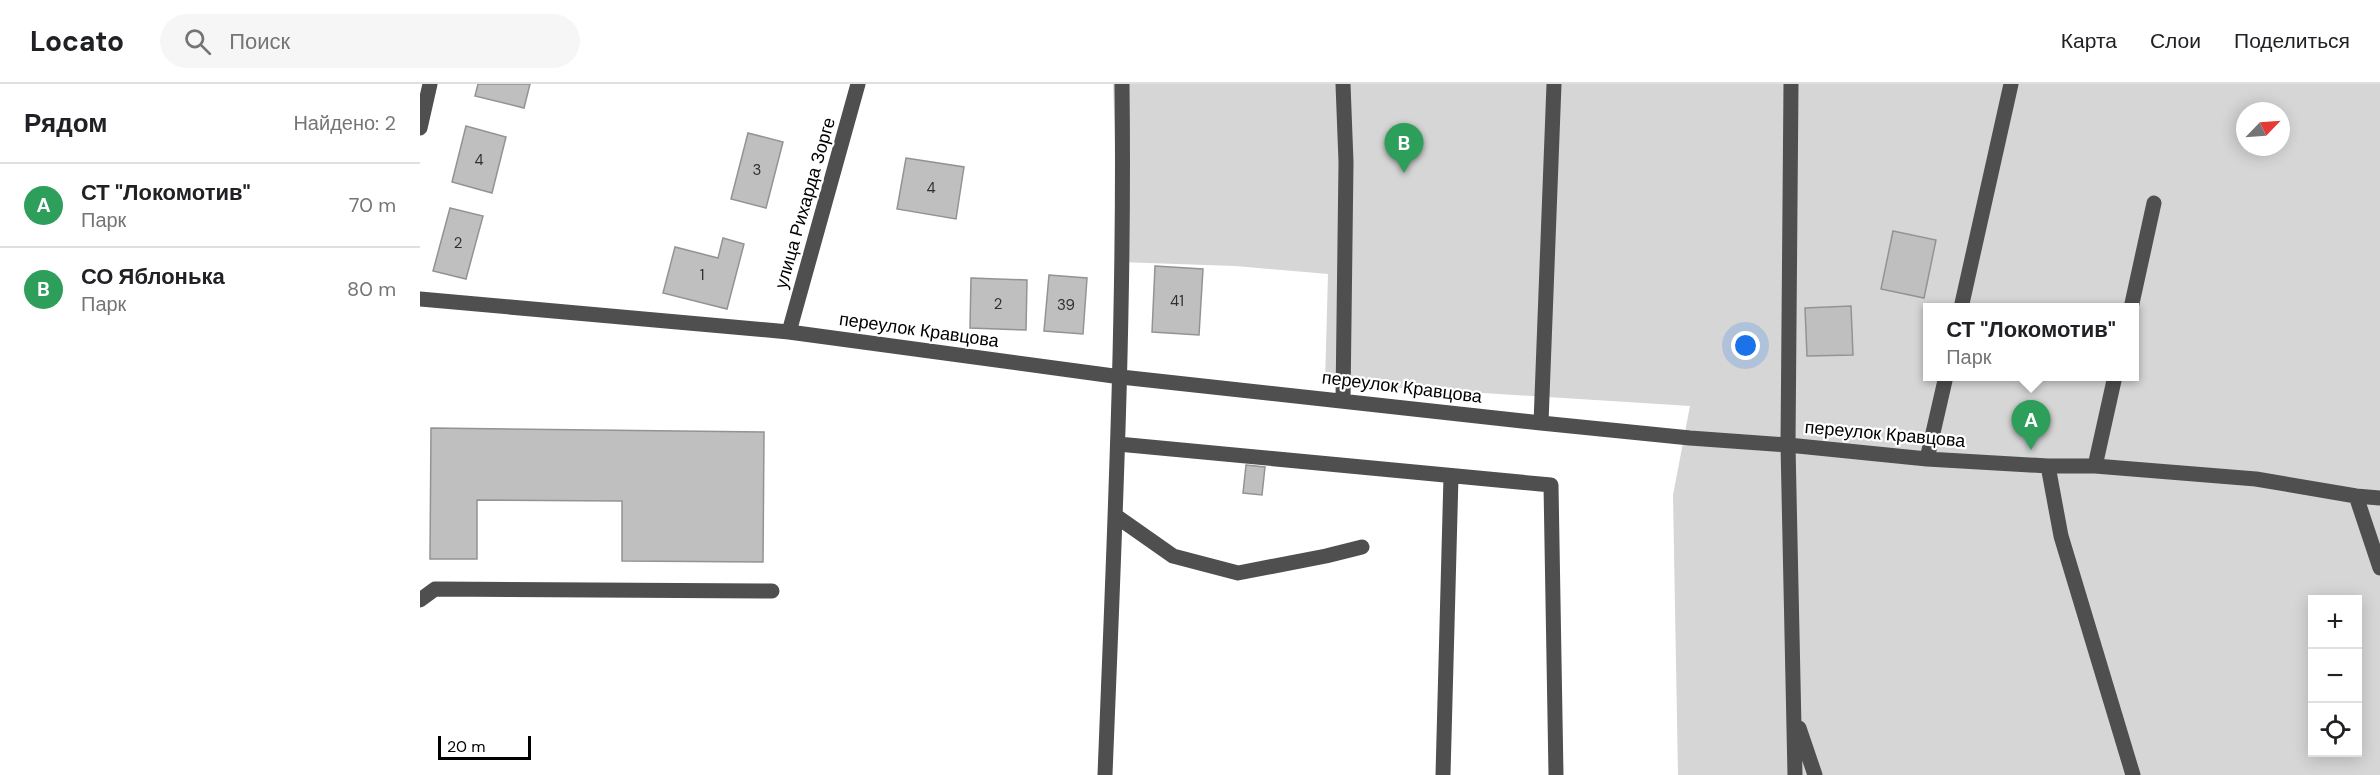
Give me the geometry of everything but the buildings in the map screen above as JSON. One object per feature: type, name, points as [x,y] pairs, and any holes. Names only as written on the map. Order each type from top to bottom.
[{"type":"street","points":[[420,128],[430,84]]},
{"type":"street","name":"улица Рихарда Зорге","points":[[789,332],[858,84]]},
{"type":"street","points":[[1105,775],[1121,377],[1124,197],[1122,84]]},
{"type":"street","points":[[1343,84],[1346,162],[1343,400]]},
{"type":"street","points":[[1540,423],[1554,84]]},
{"type":"street","points":[[1791,84],[1788,444],[1795,775]]},
{"type":"street","points":[[1962,303],[2011,84]]},
{"type":"street","points":[[2132,303],[2154,203]]},
{"type":"street","name":"переулок Кравцова","points":[[420,299],[789,332],[1121,377],[1540,423],[1690,438],[1788,444],[1927,459],[2048,466],[2095,466],[2256,479],[2380,498]]},
{"type":"street","points":[[1927,459],[1945,381]]},
{"type":"street","points":[[2095,466],[2114,381]]},
{"type":"street","points":[[1118,444],[1551,485],[1556,775]]},
{"type":"street","points":[[2048,466],[2061,536],[2133,775]]},
{"type":"street","points":[[1443,775],[1451,476]]},
{"type":"street","points":[[2356,496],[2380,568]]},
{"type":"street","points":[[1116,516],[1173,556],[1238,573],[1362,547]]},
{"type":"street","points":[[420,600],[435,589],[772,591]]},
{"type":"street","points":[[1795,717],[1815,775]]},
{"type":"shaded area","points":[[1113,84],[2380,84],[2380,775],[1678,775],[1673,495],[1690,406],[1325,383],[1328,274],[1235,266],[1119,262]]},
{"type":"place","name":"СО Яблонька","points":[[1404,173]]},
{"type":"place","name":"СТ \"Локомотив\"","points":[[2031,450]]}]
